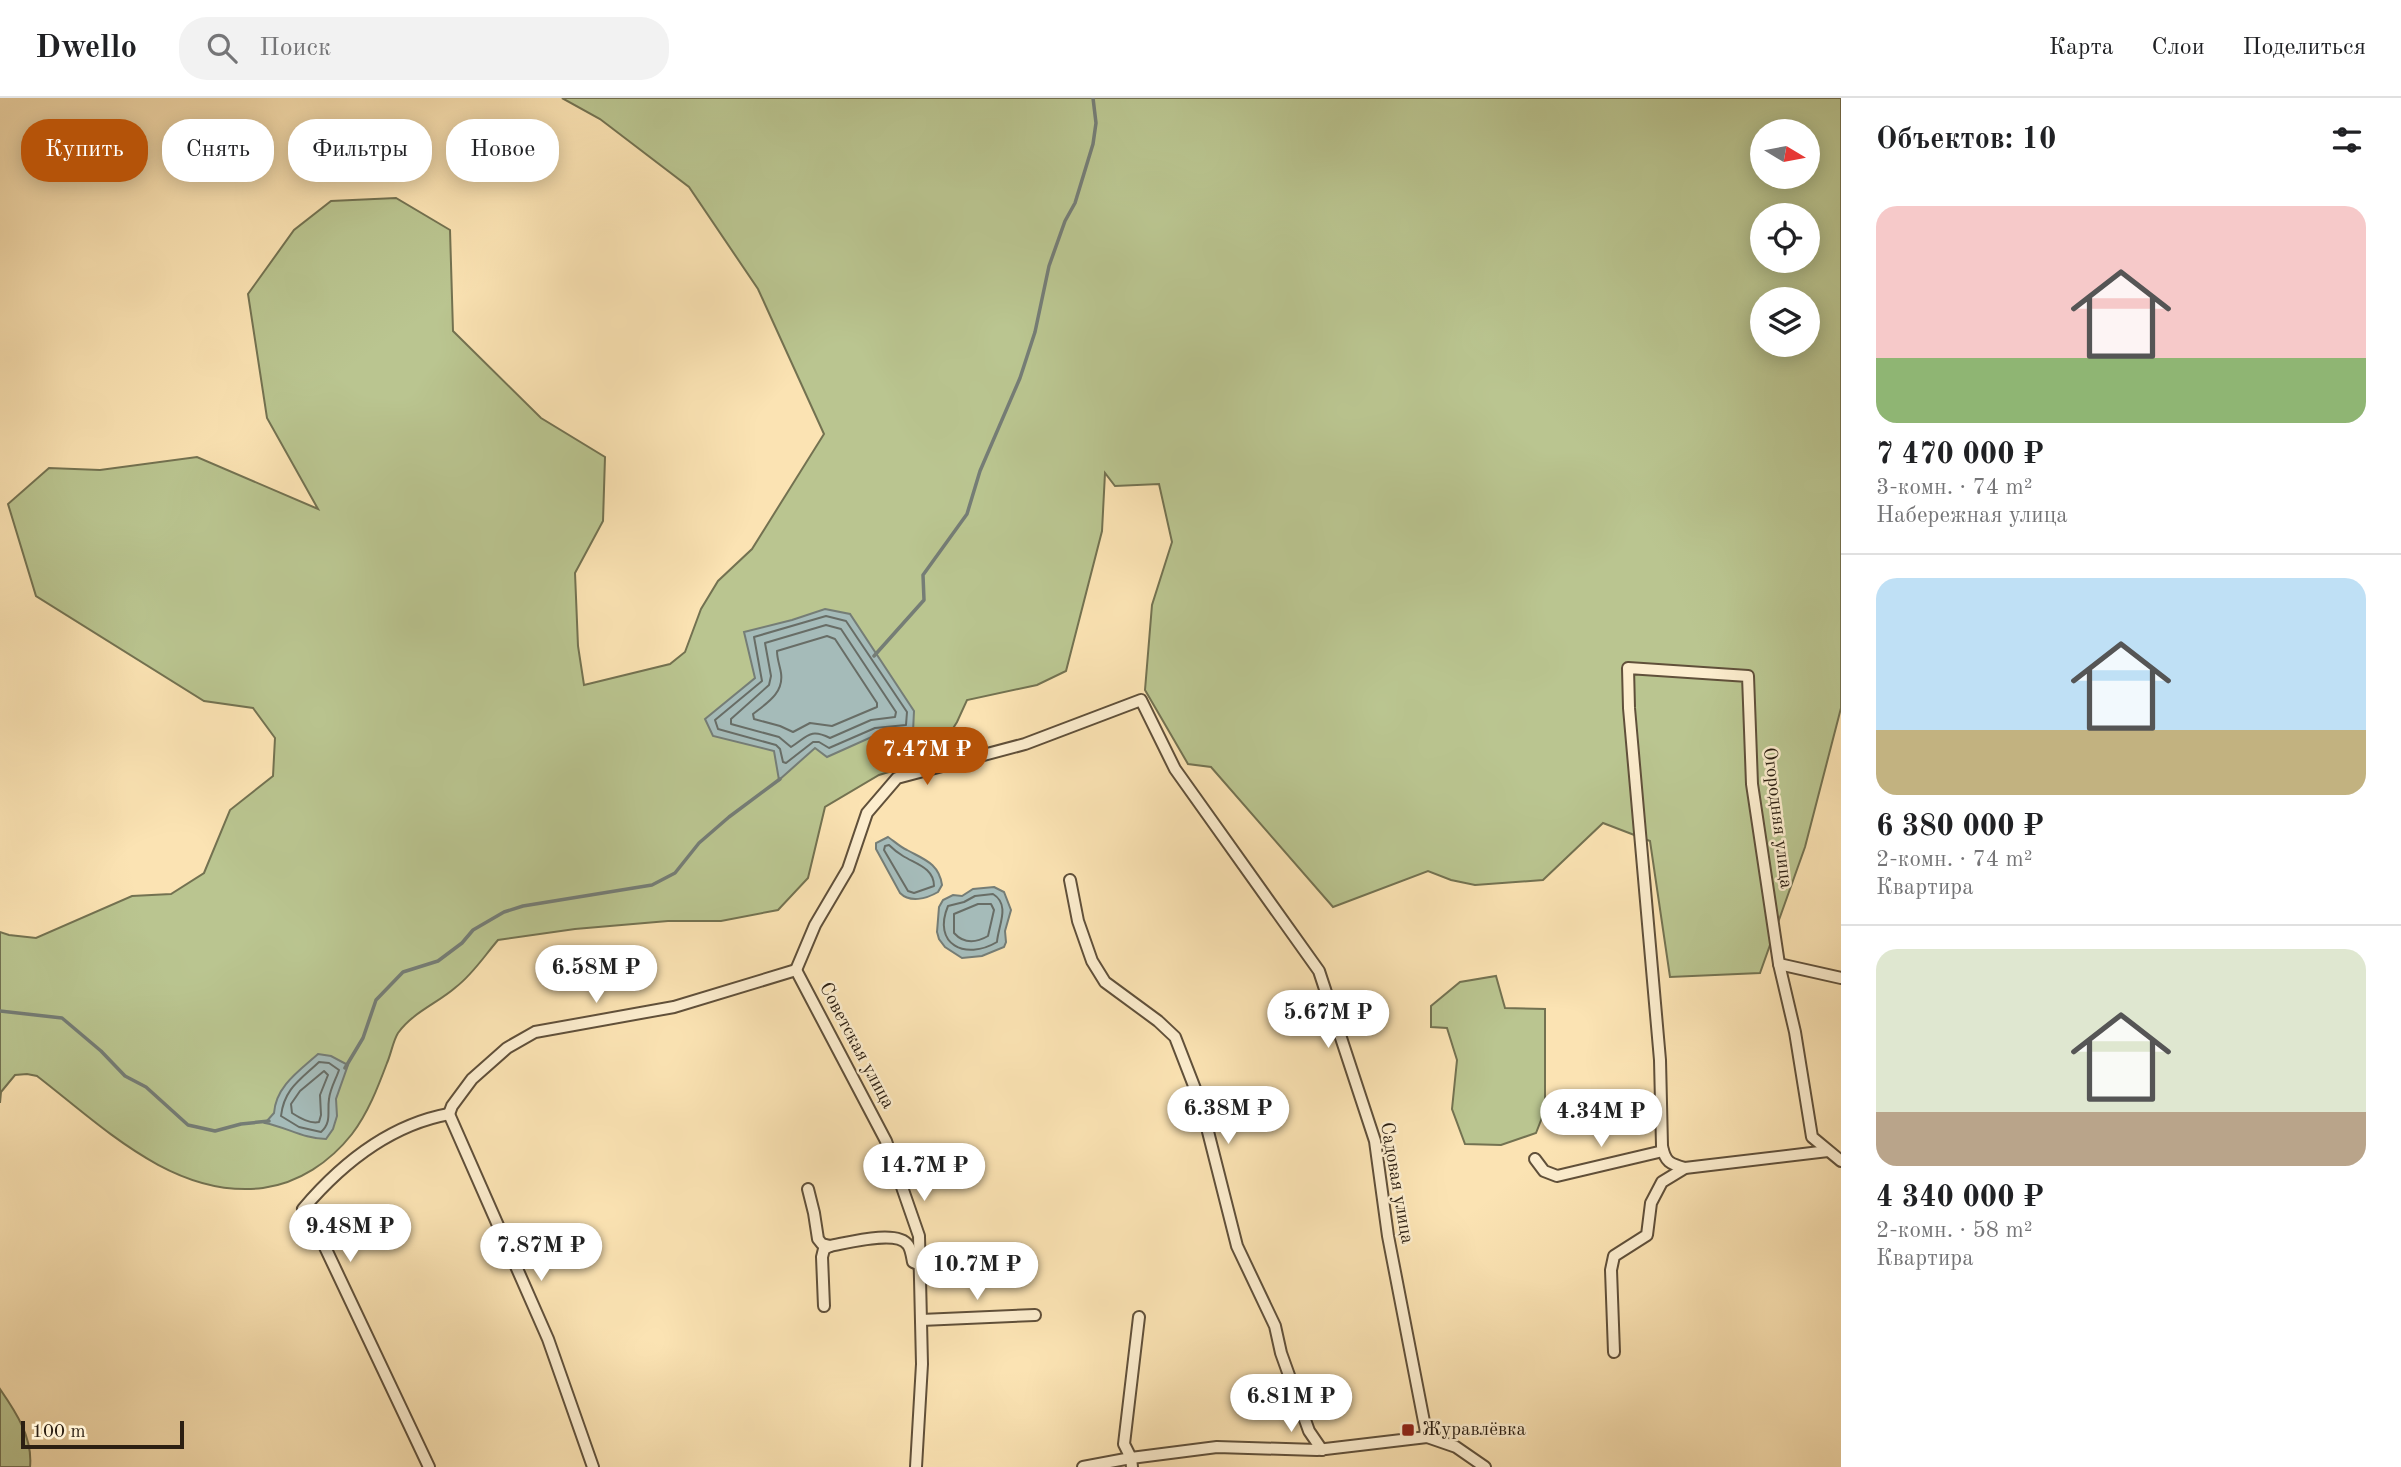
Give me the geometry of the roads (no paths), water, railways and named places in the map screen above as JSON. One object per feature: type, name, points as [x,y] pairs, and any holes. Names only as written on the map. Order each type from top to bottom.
[{"type":"street","name":"Огородняя улица","points":[[1663,1151],[1660,1060],[1629,708],[1628,668],[1748,676],[1752,784],[1779,964],[1795,1032],[1812,1137],[1841,1161]]},
{"type":"street","name":"Садовая улица","points":[[796,970],[815,925],[848,869],[867,813],[897,778],[1025,744],[1141,700],[1175,769],[1319,971],[1375,1141],[1390,1248],[1427,1437]]},
{"type":"street","points":[[1070,880],[1078,921],[1091,961],[1105,982],[1158,1021],[1174,1037],[1201,1104],[1237,1246],[1275,1326],[1281,1353],[1309,1431],[1322,1450]]},
{"type":"street","points":[[1779,964],[1841,978]]},
{"type":"street","points":[[593,1467],[548,1339],[449,1114],[452,1106],[472,1079],[507,1048],[535,1032],[674,1007],[796,970]]},
{"type":"street","name":"Советская улица","points":[[796,970],[886,1141],[919,1237],[922,1364],[916,1467]]},
{"type":"street","points":[[429,1467],[324,1245],[303,1209],[329,1178],[375,1142],[433,1117],[449,1114]]},
{"type":"street","points":[[1535,1159],[1544,1171],[1557,1176],[1663,1151],[1664,1158],[1670,1164],[1685,1168],[1828,1151]]},
{"type":"street","points":[[1614,1352],[1611,1270],[1614,1256],[1647,1235],[1651,1203],[1662,1182],[1685,1168]]},
{"type":"street","points":[[808,1189],[818,1239],[822,1244],[889,1237],[901,1239],[909,1246],[913,1262],[920,1265]]},
{"type":"street","points":[[824,1306],[822,1257],[824,1249],[830,1245]]},
{"type":"street","points":[[921,1320],[1035,1315]]},
{"type":"street","points":[[1131,1462],[1124,1444],[1139,1317]]},
{"type":"street","points":[[1083,1467],[1131,1462],[1217,1447],[1322,1450],[1427,1437],[1457,1447],[1485,1467]]},
{"type":"water","points":[[825,609],[850,614],[914,711],[913,732],[876,735],[827,757],[815,748],[779,780],[774,751],[713,736],[705,719],[755,678],[744,632]]},
{"type":"water","points":[[888,837],[934,867],[942,885],[938,892],[918,899],[908,898],[900,893],[876,849],[876,843]]},
{"type":"water","points":[[994,887],[1004,892],[1011,910],[1004,947],[982,956],[962,958],[945,947],[939,939],[939,907],[943,900],[953,895],[962,896],[973,889]]},
{"type":"water","points":[[318,1054],[331,1056],[348,1065],[336,1099],[337,1116],[326,1139],[310,1137],[265,1123],[274,1113],[284,1087]]},
{"type":"waterway","points":[[874,656],[924,600],[923,575],[967,514],[980,471],[1020,378],[1035,332],[1049,266],[1065,221],[1075,203],[1093,144],[1096,123],[1093,98]]},
{"type":"waterway","points":[[345,1068],[363,1038],[376,1000],[403,972],[438,961],[462,943],[473,930],[504,912],[523,906],[652,885],[675,873],[699,843],[780,779]]},
{"type":"waterway","points":[[0,1011],[62,1018],[101,1051],[125,1076],[146,1087],[188,1125],[215,1131],[241,1124],[269,1121]]},
{"type":"place","name":"Журавлёвка","points":[[1408,1430]]}]
